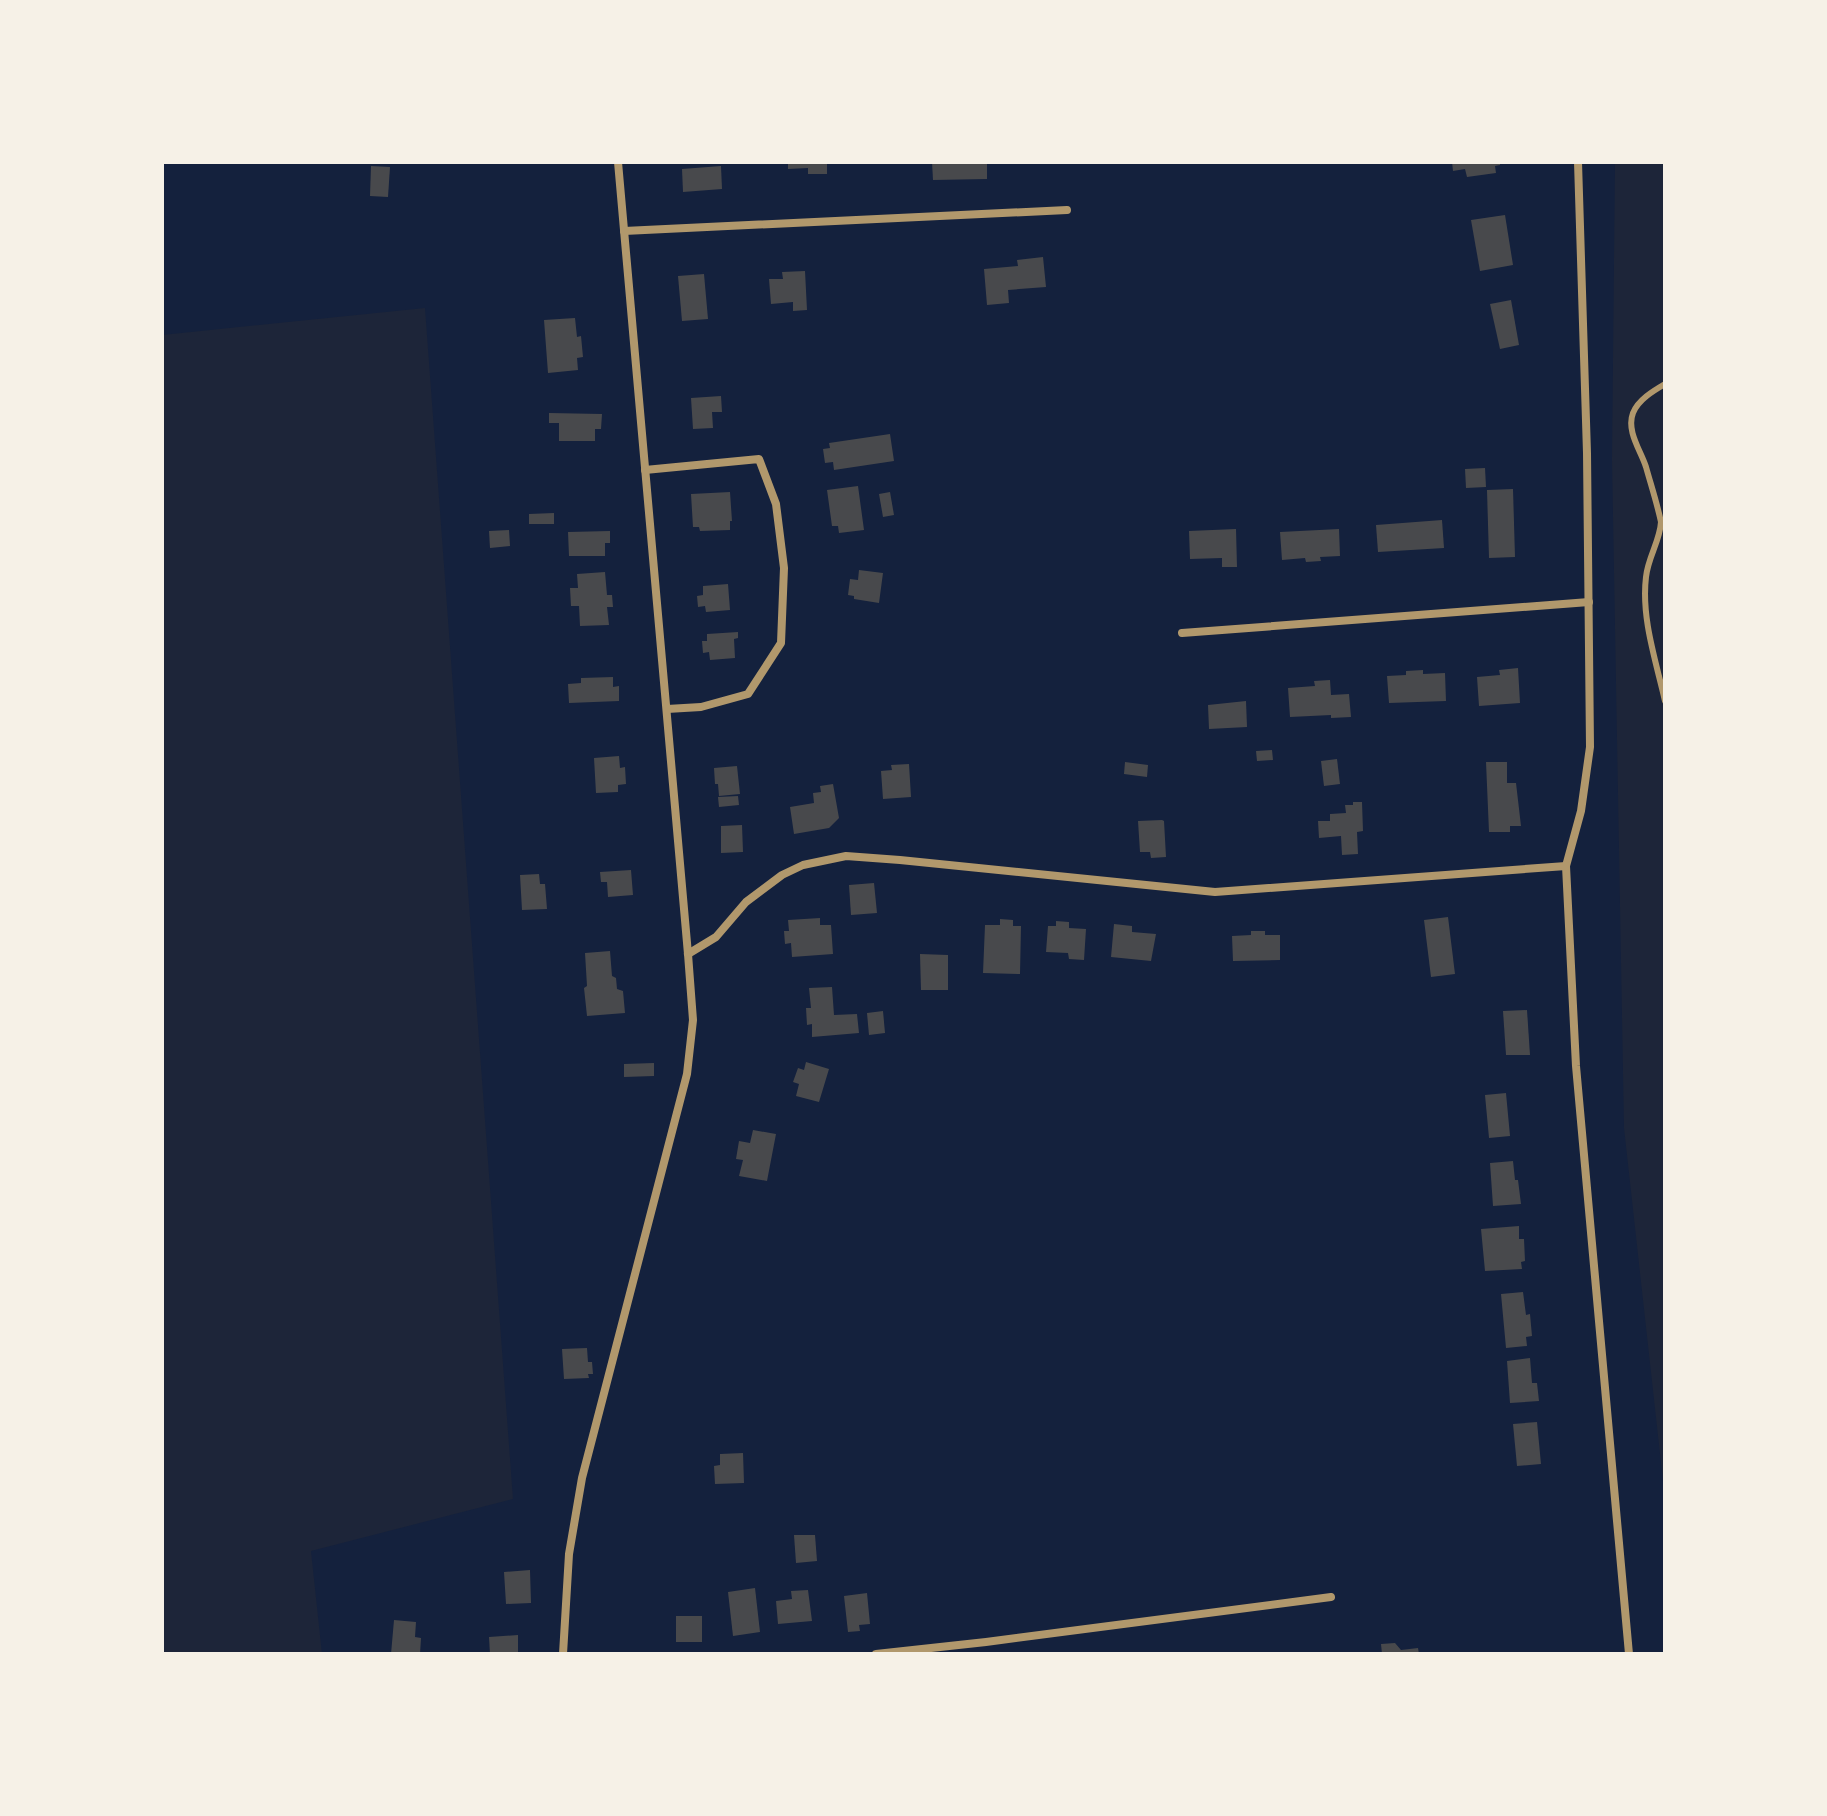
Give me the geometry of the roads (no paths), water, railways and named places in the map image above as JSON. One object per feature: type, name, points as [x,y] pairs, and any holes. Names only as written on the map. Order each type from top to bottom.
[{"type":"street","points":[[563,1654],[569,1554],[582,1478],[687,1074],[693,1020],[618,162]]},
{"type":"street","points":[[1578,162],[1590,747],[1581,811],[1566,866],[1576,1066],[1629,1654]]},
{"type":"street","points":[[624,231],[1067,210]]},
{"type":"street","points":[[645,470],[759,459],[776,504],[784,568],[781,643],[748,694],[701,707],[667,709]]},
{"type":"street","points":[[1182,633],[1589,602]]},
{"type":"street","points":[[688,954],[716,937],[746,902],[782,875],[803,865],[846,856],[1215,892],[1566,866]]},
{"type":"street","points":[[876,1654],[1216,1614],[1331,1597]]},
{"type":"lane","points":[[1665,384],[1640,402],[1631,421],[1661,522],[1648,564],[1645,597],[1665,701]]}]
